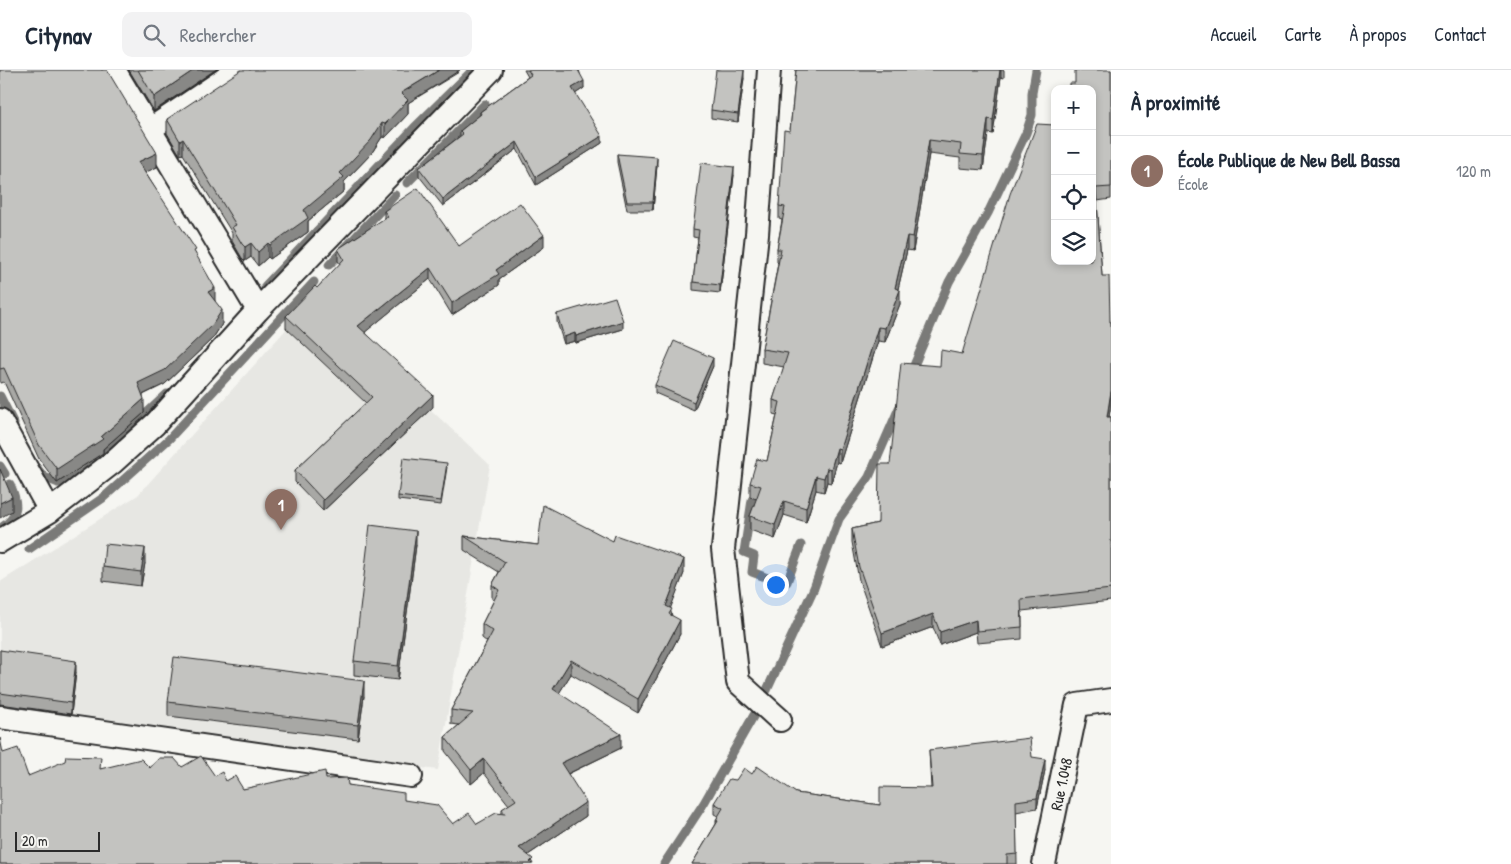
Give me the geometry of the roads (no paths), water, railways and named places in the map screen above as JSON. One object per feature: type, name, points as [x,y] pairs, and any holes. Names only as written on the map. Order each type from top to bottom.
[{"type":"street","points":[[114,70],[258,310]]},
{"type":"street","points":[[149,130],[238,70]]},
{"type":"street","points":[[0,540],[50,511],[112,464],[155,424],[258,310],[491,70]]},
{"type":"street","points":[[769,70],[757,234],[724,549],[738,682],[780,720]]},
{"type":"street","points":[[0,420],[50,511]]},
{"type":"street","name":"Rue 1.048","points":[[1044,864],[1077,705],[1111,700]]},
{"type":"street","points":[[0,717],[411,776]]},
{"type":"waterway","points":[[265,286],[414,128],[473,70]]},
{"type":"waterway","points":[[910,375],[949,282],[988,213],[1026,133],[1032,115],[1032,93],[1036,70]]},
{"type":"waterway","points":[[407,183],[485,104]]},
{"type":"waterway","points":[[329,265],[395,195]]},
{"type":"waterway","points":[[29,549],[103,498],[169,439],[314,282]]},
{"type":"waterway","points":[[58,483],[72,479],[85,471],[167,394]]},
{"type":"waterway","points":[[0,396],[14,424]]},
{"type":"waterway","points":[[767,690],[814,588],[839,519],[869,477],[899,408]]},
{"type":"waterway","points":[[0,466],[5,474]]},
{"type":"waterway","points":[[37,468],[44,477],[56,482]]},
{"type":"waterway","points":[[2,527],[12,518],[16,508],[15,497],[10,484]]},
{"type":"waterway","points":[[752,500],[744,552],[754,556],[752,572],[783,584],[787,582],[801,545]]},
{"type":"waterway","points":[[664,864],[704,803],[754,715]]},
{"type":"place","name":"École Publique de New Bell Bassa","points":[[281,530]]}]
